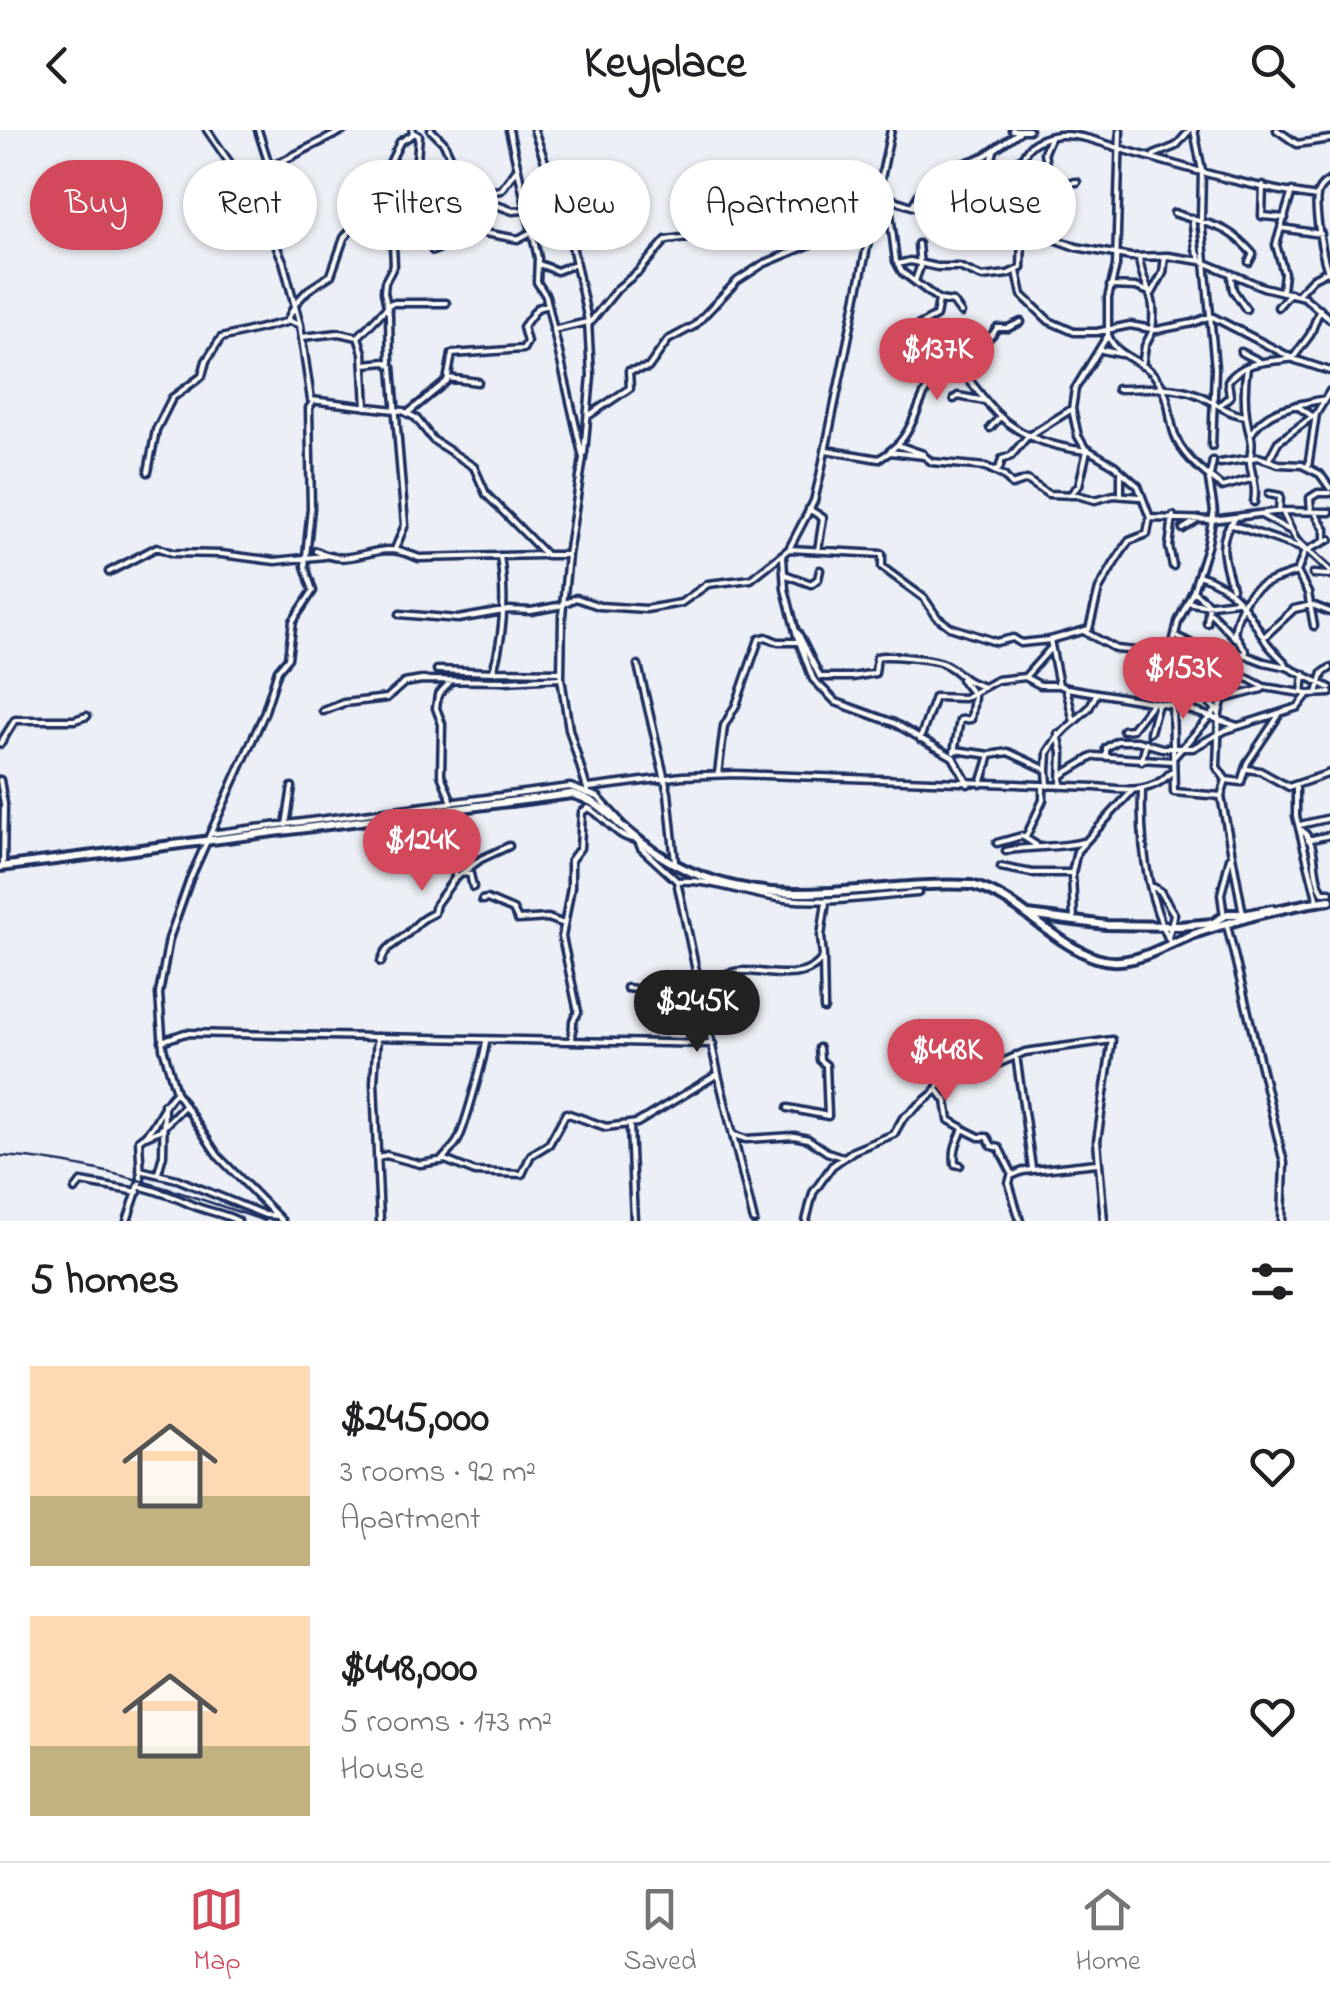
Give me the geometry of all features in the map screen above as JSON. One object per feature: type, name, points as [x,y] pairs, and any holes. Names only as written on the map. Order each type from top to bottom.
[{"type":"street","points":[[207,130],[228,160]]},
{"type":"street","points":[[258,130],[267,160]]},
{"type":"street","points":[[286,160],[344,130]]},
{"type":"street","points":[[430,130],[444,143],[452,160]]},
{"type":"street","points":[[509,130],[518,173]]},
{"type":"street","points":[[534,130],[544,160]]},
{"type":"street","points":[[886,160],[892,130]]},
{"type":"street","points":[[1012,130],[1019,132]]},
{"type":"street","points":[[894,200],[912,206],[922,188],[942,172],[994,150],[1019,132],[1029,130],[1036,142]]},
{"type":"street","points":[[1070,495],[1078,484],[1087,451],[1078,436],[1072,409],[1075,389],[1109,332],[1120,130]]},
{"type":"street","points":[[1150,156],[1167,151],[1194,130],[1202,171],[1203,262],[1218,403],[1212,446]]},
{"type":"street","points":[[1277,130],[1297,144],[1330,139]]},
{"type":"street","points":[[392,160],[400,142],[413,131],[420,136],[417,160]]},
{"type":"street","points":[[1019,160],[1036,142],[1066,135],[1168,160],[1231,181],[1317,197]]},
{"type":"street","points":[[1045,160],[1044,152],[1051,136]]},
{"type":"street","points":[[992,160],[994,150]]},
{"type":"street","points":[[1167,151],[1168,160]]},
{"type":"street","points":[[498,190],[504,189],[516,170]]},
{"type":"street","points":[[1298,294],[1313,278],[1328,272],[1317,197],[1330,180]]},
{"type":"street","points":[[1262,185],[1262,216],[1285,218]]},
{"type":"street","points":[[553,330],[588,323],[666,240],[713,234],[839,186],[811,244],[762,264],[737,281],[694,326],[660,349],[648,368],[629,371],[630,388],[588,416]]},
{"type":"street","points":[[1282,290],[1284,273],[1276,245],[1292,191]]},
{"type":"street","points":[[1174,213],[1201,219],[1237,236],[1253,254],[1250,262]]},
{"type":"street","points":[[1192,218],[1196,248],[1203,262]]},
{"type":"street","points":[[1281,228],[1321,234]]},
{"type":"street","points":[[433,251],[479,232],[518,239]]},
{"type":"street","points":[[1076,245],[1139,258],[1165,256],[1203,262],[1263,286],[1298,294],[1330,319]]},
{"type":"street","points":[[894,246],[902,272],[939,300],[953,302],[961,313]]},
{"type":"street","points":[[277,250],[296,302],[308,394],[313,402]]},
{"type":"street","points":[[287,322],[296,302],[331,275],[340,250]]},
{"type":"street","points":[[392,250],[394,268],[385,284],[405,525],[395,550]]},
{"type":"street","points":[[536,250],[538,284],[548,305],[583,458]]},
{"type":"street","points":[[572,250],[586,306],[591,376],[568,555],[561,675],[569,729],[589,790],[610,809],[622,827]]},
{"type":"street","points":[[400,614],[458,619],[504,610],[531,611],[563,605],[576,598],[599,606],[637,610],[680,603],[701,586],[751,579],[783,555],[814,501],[866,250]]},
{"type":"street","points":[[916,281],[920,274],[918,250]]},
{"type":"street","points":[[1023,250],[1017,271],[1022,294],[1053,324],[1074,332],[1109,332],[1130,325],[1152,329],[1208,317],[1221,319],[1294,358],[1330,371]]},
{"type":"street","points":[[1152,294],[1163,273],[1165,256]]},
{"type":"street","points":[[1139,258],[1144,280],[1155,300],[1142,366]]},
{"type":"street","points":[[898,264],[919,262],[964,268],[982,277],[1017,271]]},
{"type":"street","points":[[539,264],[557,271],[575,264]]},
{"type":"street","points":[[1234,274],[1233,290],[1246,309]]},
{"type":"street","points":[[1110,286],[1136,287],[1152,294]]},
{"type":"street","points":[[1278,307],[1290,293]]},
{"type":"street","points":[[906,332],[936,316],[939,300]]},
{"type":"street","points":[[358,337],[387,307],[403,301],[446,302]]},
{"type":"street","points":[[408,413],[448,378],[452,354],[523,349],[527,342],[524,327],[537,308],[548,305]]},
{"type":"street","points":[[586,306],[603,308]]},
{"type":"street","points":[[1294,358],[1310,335],[1320,309]]},
{"type":"street","points":[[148,472],[156,430],[172,398],[202,376],[220,338],[287,322],[300,325]]},
{"type":"street","points":[[789,549],[882,554],[882,567],[924,598],[943,623],[996,642],[1013,638],[1021,642],[1050,640],[1084,632],[1092,626],[1099,589],[1129,540],[1147,534],[1148,506],[1140,497],[1138,486],[1087,451],[1027,437],[1000,417],[968,377],[952,364],[949,345],[973,348],[989,340],[997,328],[1021,322]]},
{"type":"street","points":[[1109,332],[1122,354]]},
{"type":"street","points":[[302,337],[358,337]]},
{"type":"street","points":[[358,337],[366,407]]},
{"type":"street","points":[[1100,350],[1122,354],[1155,376],[1170,401],[1176,439],[1210,477],[1225,488],[1254,478]]},
{"type":"street","points":[[1241,352],[1260,361]]},
{"type":"street","points":[[1218,403],[1230,396],[1230,377],[1260,361],[1294,358]]},
{"type":"street","points":[[364,364],[390,364]]},
{"type":"street","points":[[826,450],[876,459],[889,452],[911,426],[928,382],[941,366],[952,364]]},
{"type":"street","points":[[1247,367],[1243,388],[1246,430],[1251,437]]},
{"type":"street","points":[[448,378],[478,382]]},
{"type":"street","points":[[1116,389],[1174,388],[1246,416]]},
{"type":"street","points":[[1254,502],[1251,437],[1262,420],[1328,395]]},
{"type":"street","points":[[1269,458],[1274,445],[1314,415],[1328,395]]},
{"type":"street","points":[[954,400],[958,396],[986,401]]},
{"type":"street","points":[[313,402],[396,411],[416,418],[433,440],[474,467],[486,494],[546,555]]},
{"type":"street","points":[[279,1219],[218,1156],[176,1092],[162,1042],[158,1004],[164,957],[176,916],[264,714],[278,670],[288,658],[293,621],[314,592],[305,572],[311,508],[309,408],[313,402]]},
{"type":"street","points":[[1296,406],[1314,415]]},
{"type":"street","points":[[993,470],[998,469],[1002,459],[1012,456],[1027,437],[1072,409]]},
{"type":"street","points":[[1308,467],[1314,415]]},
{"type":"street","points":[[990,428],[1000,417]]},
{"type":"street","points":[[897,446],[917,450],[932,462],[993,470],[1012,485],[1025,480],[1046,494],[1095,500],[1121,494],[1140,497]]},
{"type":"street","points":[[889,452],[926,458]]},
{"type":"street","points":[[1220,463],[1269,458],[1280,464],[1308,467],[1324,477],[1330,491],[1310,498],[1328,539],[1305,550],[1297,572],[1314,626]]},
{"type":"street","points":[[1190,603],[1212,520],[1213,461]]},
{"type":"street","points":[[1120,472],[1121,494]]},
{"type":"street","points":[[1269,494],[1280,496],[1280,512],[1291,531],[1330,573]]},
{"type":"street","points":[[809,509],[823,518],[818,551]]},
{"type":"street","points":[[1150,518],[1212,520],[1280,512],[1330,512]]},
{"type":"street","points":[[1261,514],[1291,531]]},
{"type":"street","points":[[1173,516],[1169,547],[1173,566]]},
{"type":"street","points":[[1183,528],[1200,518]]},
{"type":"street","points":[[1234,518],[1222,550],[1233,592],[1290,668]]},
{"type":"street","points":[[1230,524],[1305,550]]},
{"type":"street","points":[[109,572],[157,548],[275,562],[357,557],[395,550],[419,558],[568,555]]},
{"type":"street","points":[[316,551],[326,556]]},
{"type":"street","points":[[496,672],[503,642],[500,555]]},
{"type":"street","points":[[783,555],[798,642],[813,679],[830,698],[894,723],[954,754],[1008,752],[1047,770]]},
{"type":"street","points":[[784,574],[811,584],[818,579],[820,570]]},
{"type":"street","points":[[1190,603],[1239,602],[1260,585],[1297,572]]},
{"type":"street","points":[[1313,574],[1330,573]]},
{"type":"street","points":[[1198,575],[1222,582],[1233,592]]},
{"type":"street","points":[[1192,591],[1209,604],[1207,623]]},
{"type":"street","points":[[1199,596],[1183,610],[1174,636],[1170,664],[1174,749],[1171,772],[1174,792],[1220,796]]},
{"type":"street","points":[[1235,638],[1239,602]]},
{"type":"street","points":[[1264,637],[1288,612],[1310,605],[1330,612]]},
{"type":"street","points":[[1210,613],[1245,653]]},
{"type":"street","points":[[794,628],[830,698]]},
{"type":"street","points":[[1084,632],[1116,649],[1144,652],[1170,664],[1206,666],[1264,687],[1329,692]]},
{"type":"street","points":[[718,775],[724,726],[736,705],[759,639],[766,636],[778,642],[798,642]]},
{"type":"street","points":[[1174,636],[1198,647],[1245,653],[1290,668],[1329,692]]},
{"type":"street","points":[[1050,640],[1059,684]]},
{"type":"street","points":[[1025,677],[1050,649]]},
{"type":"street","points":[[821,677],[875,673],[876,660],[884,654],[936,660],[955,670],[974,695],[970,719],[960,720],[954,754],[968,784]]},
{"type":"street","points":[[638,666],[664,778],[675,862]]},
{"type":"street","points":[[1317,694],[1323,673],[1330,668]]},
{"type":"street","points":[[437,670],[561,675]]},
{"type":"street","points":[[474,680],[476,670]]},
{"type":"street","points":[[1219,670],[1224,699],[1219,712],[1216,767],[1226,780],[1241,782],[1247,763],[1271,723],[1282,713]]},
{"type":"street","points":[[1106,756],[1106,748],[1117,741],[1146,742],[1158,748],[1192,748],[1237,726],[1298,707],[1305,693],[1304,674]]},
{"type":"street","points":[[323,711],[344,702],[388,698],[404,682],[561,675]]},
{"type":"street","points":[[920,739],[933,698],[974,695],[998,680],[1025,677],[1040,685],[1059,684],[1210,715]]},
{"type":"street","points":[[961,679],[984,687]]},
{"type":"street","points":[[381,962],[387,947],[420,919],[434,913],[458,873],[453,806],[441,775],[442,724],[436,700],[442,687],[454,680]]},
{"type":"street","points":[[1171,685],[1201,694],[1237,726]]},
{"type":"street","points":[[1224,699],[1264,687]]},
{"type":"street","points":[[1066,688],[1074,722]]},
{"type":"street","points":[[1329,692],[1329,702]]},
{"type":"street","points":[[1026,837],[1043,800],[1048,752],[1058,734],[1089,708],[1096,694]]},
{"type":"street","points":[[1123,730],[1132,729],[1156,704]]},
{"type":"street","points":[[1150,732],[1156,704]]},
{"type":"street","points":[[1173,760],[1210,715],[1219,712]]},
{"type":"street","points":[[0,744],[14,720],[74,720],[87,716]]},
{"type":"street","points":[[1058,734],[1061,786]]},
{"type":"street","points":[[1142,761],[1146,742]]},
{"type":"street","points":[[1053,747],[1062,753]]},
{"type":"street","points":[[981,784],[990,755]]},
{"type":"street","points":[[1062,774],[1094,756],[1173,760]]},
{"type":"street","points":[[1247,769],[1260,770],[1289,786],[1330,773]]},
{"type":"street","points":[[0,780],[4,804],[1,867],[570,787],[589,790],[664,778],[718,775],[893,779],[1142,791],[1166,779],[1171,772]]},
{"type":"street","points":[[1226,780],[1220,796],[1243,914]]},
{"type":"street","points":[[1296,785],[1296,816],[1316,857],[1318,885],[1330,896]]},
{"type":"street","points":[[286,828],[292,787]]},
{"type":"street","points":[[1074,923],[1072,873],[1077,851],[1134,790]]},
{"type":"street","points":[[1142,791],[1145,867],[1170,942]]},
{"type":"street","points":[[453,806],[572,794],[598,802],[638,840],[690,876],[752,895],[826,900],[918,893]]},
{"type":"street","points":[[572,1041],[573,1021],[578,1012],[562,937],[571,887],[570,860],[580,848],[582,812],[588,808],[598,812],[626,838],[638,840]]},
{"type":"street","points":[[1300,827],[1330,818]]},
{"type":"street","points":[[1307,840],[1330,835]]},
{"type":"street","points":[[997,843],[1026,837],[1040,848]]},
{"type":"street","points":[[638,840],[641,848],[677,880],[754,1221]]},
{"type":"street","points":[[1307,840],[1318,902]]},
{"type":"street","points":[[1006,850],[1083,842]]},
{"type":"street","points":[[1070,845],[1077,851]]},
{"type":"street","points":[[458,873],[509,846]]},
{"type":"street","points":[[1230,858],[1222,894],[1225,921],[1284,1163],[1282,1221]]},
{"type":"street","points":[[1001,866],[1032,873],[1072,873]]},
{"type":"street","points":[[458,873],[470,874],[473,887]]},
{"type":"street","points":[[677,880],[690,876],[738,888],[801,895],[971,885],[984,888],[1100,960],[1128,961],[1243,914],[1272,908]]},
{"type":"street","points":[[1152,887],[1160,890],[1174,914],[1170,942]]},
{"type":"street","points":[[1024,914],[1074,923],[1173,926],[1225,921],[1318,902],[1330,896]]},
{"type":"street","points":[[482,900],[513,910],[518,920],[548,918],[564,924]]},
{"type":"street","points":[[824,1010],[821,936],[826,900]]},
{"type":"street","points":[[697,978],[743,971],[793,974],[810,970],[823,956]]},
{"type":"street","points":[[627,988],[701,997]]},
{"type":"street","points":[[162,1042],[181,1032],[712,1044]]},
{"type":"street","points":[[378,1036],[374,1067],[380,1221]]},
{"type":"street","points":[[441,1161],[457,1142],[484,1059],[486,1039]]},
{"type":"street","points":[[805,1220],[813,1193],[842,1157],[896,1132],[903,1118],[938,1087],[940,1080],[976,1074],[1016,1055],[1112,1040],[1099,1126],[1104,1221]]},
{"type":"street","points":[[930,1044],[949,1120],[979,1137],[987,1137],[992,1146],[999,1148],[1014,1175]]},
{"type":"street","points":[[788,1108],[828,1116],[826,1066],[820,1060],[819,1048]]},
{"type":"street","points":[[1016,1055],[1032,1170]]},
{"type":"street","points":[[378,1158],[386,1155],[418,1164],[441,1161],[475,1172],[518,1175],[533,1152],[549,1144],[566,1113],[606,1127],[642,1121],[718,1074]]},
{"type":"street","points":[[146,1136],[163,1103],[176,1092]]},
{"type":"street","points":[[158,1173],[163,1155],[163,1103]]},
{"type":"street","points":[[127,1221],[138,1189],[139,1141],[155,1134],[185,1106]]},
{"type":"street","points":[[630,1124],[634,1221]]},
{"type":"street","points":[[960,1165],[955,1164],[954,1153],[956,1139],[964,1129]]},
{"type":"street","points":[[732,1134],[746,1140],[787,1136],[808,1139],[842,1157]]},
{"type":"street","points":[[1020,1221],[1008,1183],[1014,1175],[1098,1162]]},
{"type":"street","points":[[140,1170],[158,1173],[279,1219]]},
{"type":"street","points":[[74,1190],[84,1182],[138,1189],[183,1199],[238,1221]]},
{"type":"railway","points":[[0,1156],[102,1171],[265,1221]]}]
